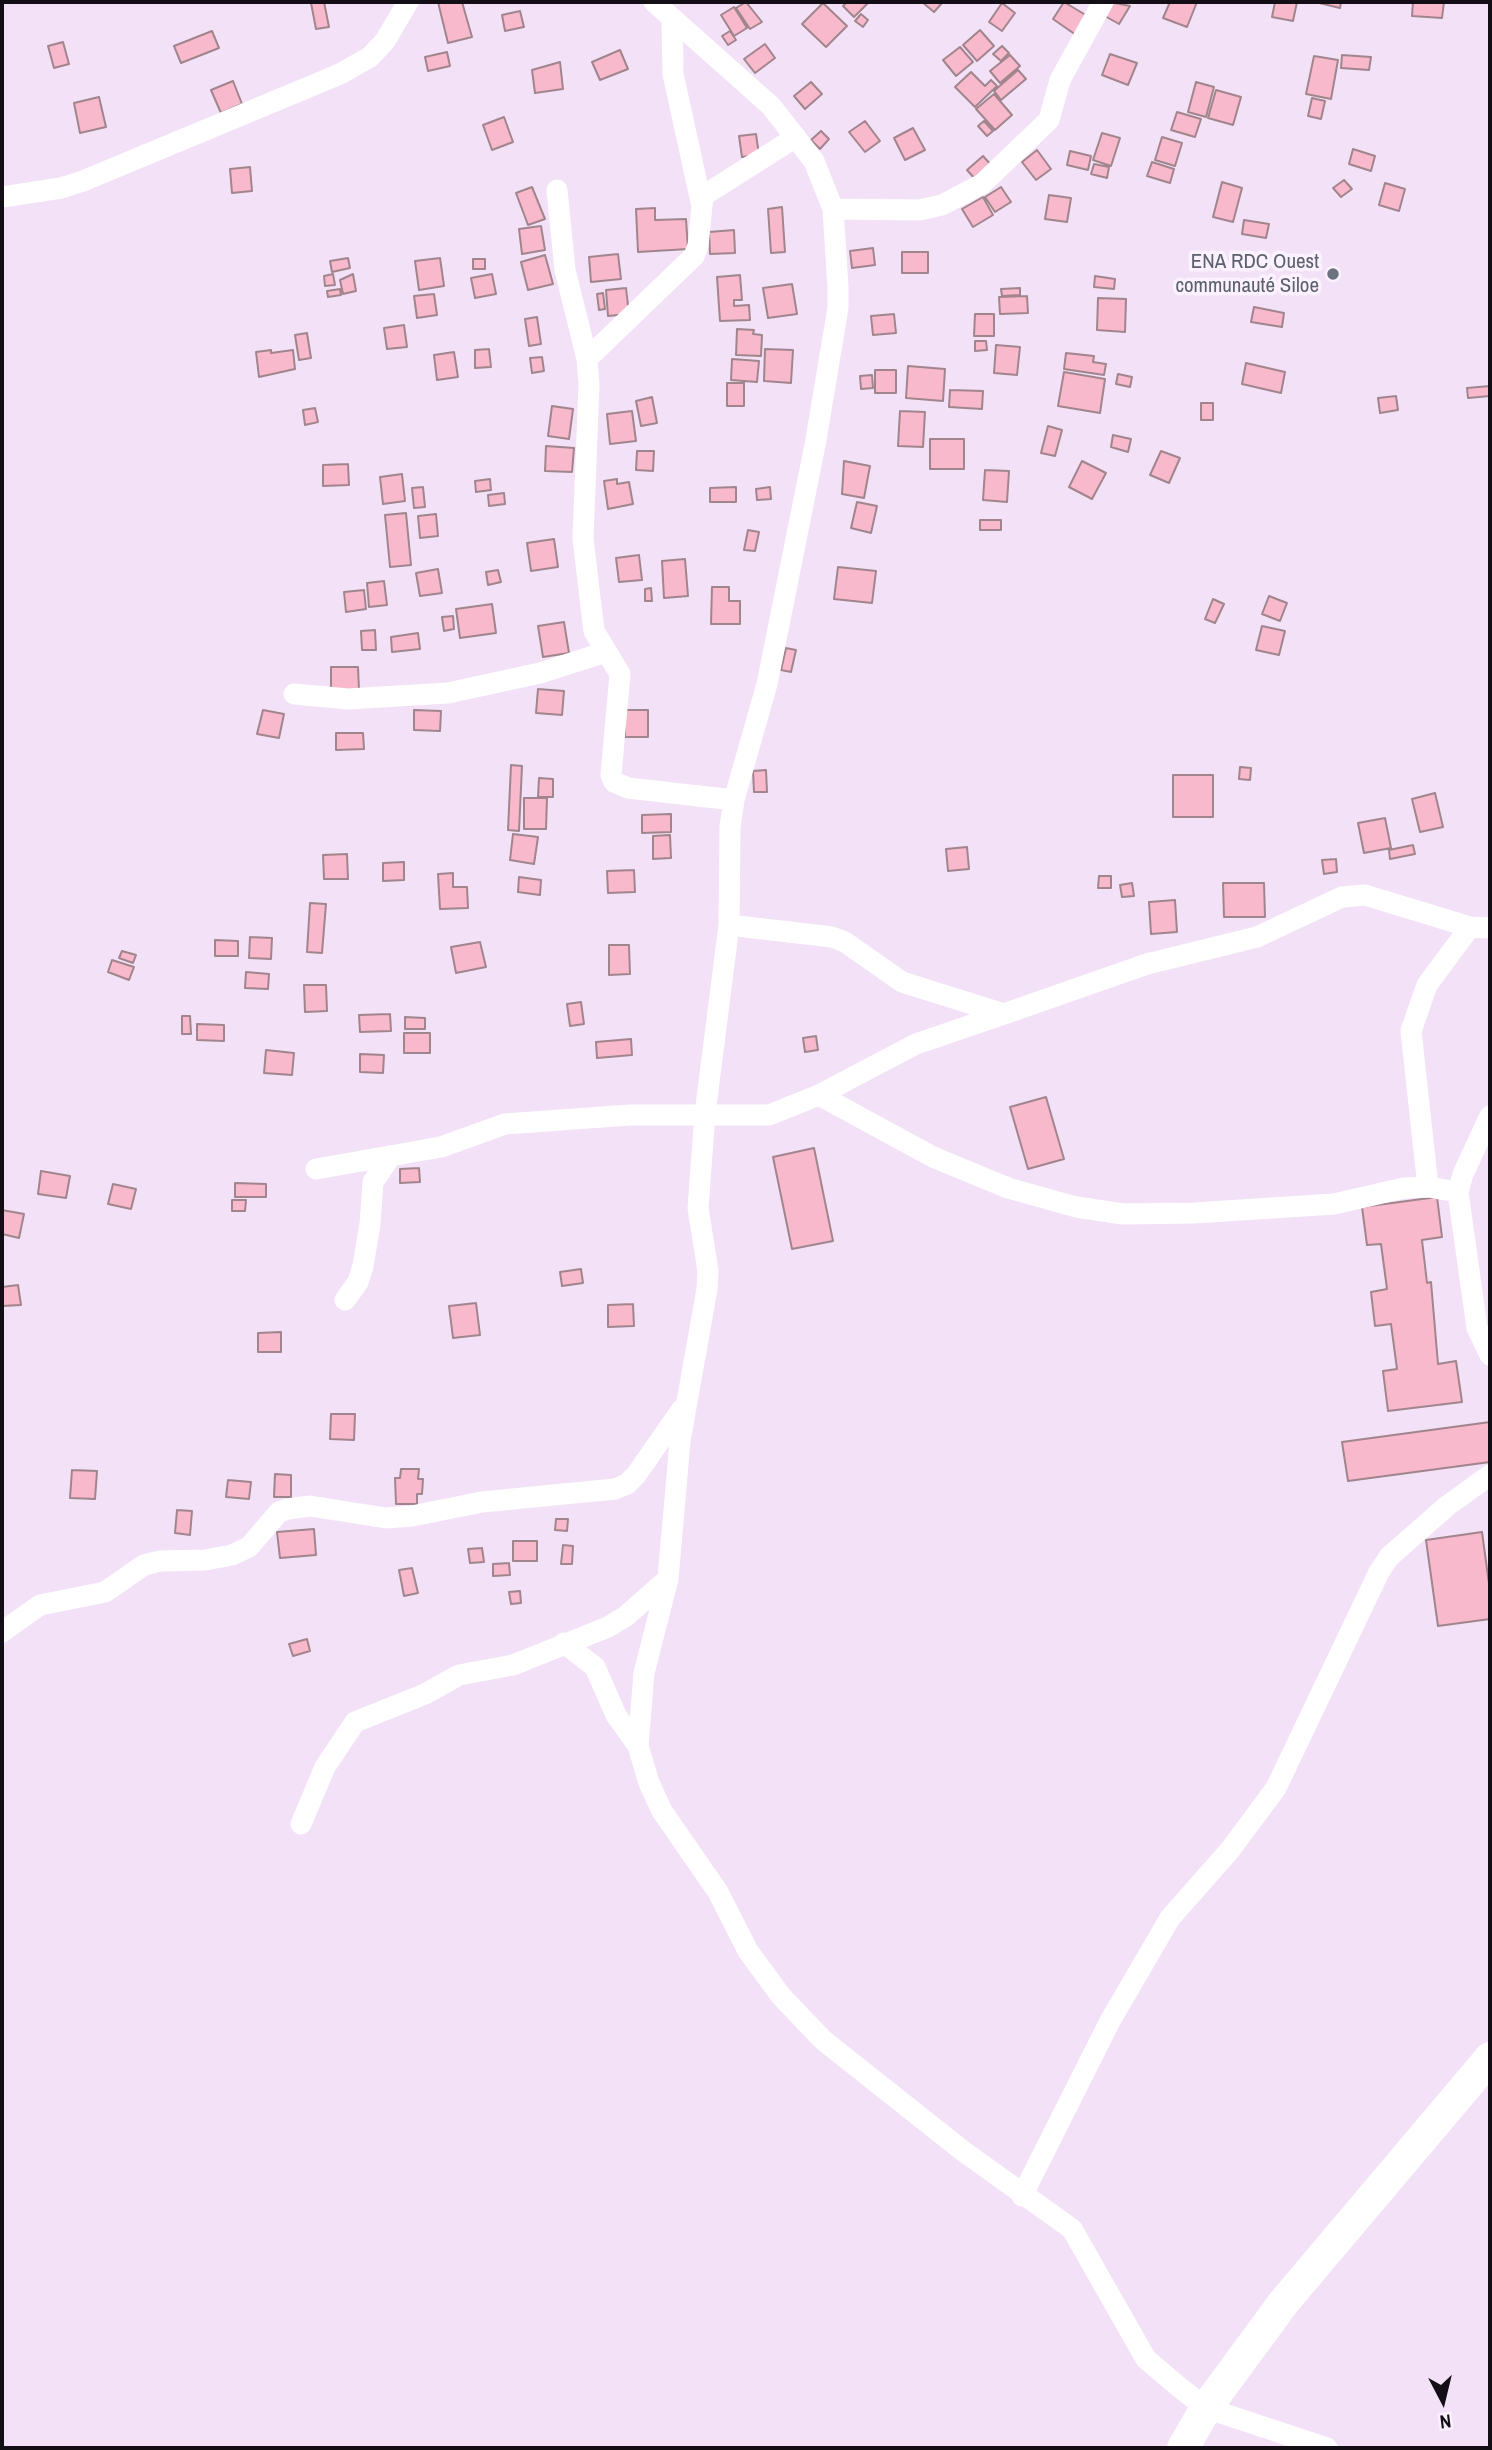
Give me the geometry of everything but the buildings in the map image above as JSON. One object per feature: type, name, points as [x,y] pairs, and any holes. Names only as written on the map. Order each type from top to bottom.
[{"type":"main road","points":[[1183,2448],[1206,2408],[1284,2302],[1480,2074],[1490,2058]]},
{"type":"street","points":[[2,197],[61,188],[83,181],[340,74],[370,57],[385,41],[408,2]]},
{"type":"street","points":[[638,1746],[644,1673],[668,1579],[680,1441],[707,1289],[708,1271],[698,1208],[705,1114],[729,925],[728,851],[734,800],[767,684],[838,308],[833,209],[814,161],[771,106],[654,2]]},
{"type":"street","points":[[833,209],[919,209],[942,205],[982,184],[1049,121],[1060,80],[1103,2]]},
{"type":"street","points":[[672,18],[673,74],[701,202]]},
{"type":"street","points":[[587,359],[694,256],[698,246],[702,196],[796,137]]},
{"type":"street","points":[[557,190],[565,270],[587,359],[583,539],[594,631],[620,674],[611,775],[614,782],[628,789],[734,800]]},
{"type":"street","points":[[294,694],[348,699],[449,693],[540,673],[606,652]]},
{"type":"street","points":[[316,1169],[441,1147],[505,1124],[705,1114],[769,1115],[819,1095],[916,1044],[1147,964],[1257,937],[1342,897],[1365,895],[1480,927],[1427,985],[1411,1031],[1428,1187]]},
{"type":"street","points":[[729,925],[832,937],[845,942],[902,982],[1004,1014]]},
{"type":"street","points":[[819,1095],[933,1157],[1008,1188],[1076,1207],[1123,1214],[1272,1210],[1334,1204],[1404,1188],[1428,1187],[1458,1192]]},
{"type":"street","points":[[1490,1116],[1463,1174],[1458,1192],[1477,1328],[1490,1355]]},
{"type":"street","points":[[345,1300],[358,1282],[363,1266],[373,1182],[390,1157]]},
{"type":"street","points":[[2,1632],[40,1605],[105,1592],[144,1565],[160,1561],[205,1560],[240,1551],[263,1534],[279,1512],[289,1509],[310,1506],[386,1518],[412,1516],[482,1502],[615,1489],[627,1484],[636,1475],[687,1402]]},
{"type":"street","points":[[1022,2196],[1110,2021],[1170,1918],[1230,1850],[1276,1788],[1379,1572],[1389,1557],[1447,1506],[1490,1475]]},
{"type":"street","points":[[301,1824],[325,1767],[355,1722],[425,1695],[459,1675],[513,1665],[617,1621],[668,1579]]},
{"type":"street","points":[[564,1643],[595,1667],[616,1714],[638,1746],[649,1783],[662,1811],[718,1892],[748,1951],[781,1996],[823,2040],[1022,2196],[1072,2229],[1146,2359],[1206,2408],[1327,2448]]},
{"type":"place","name":"ENA RDC Ouest communauté Siloe","points":[[1333,274]]}]
